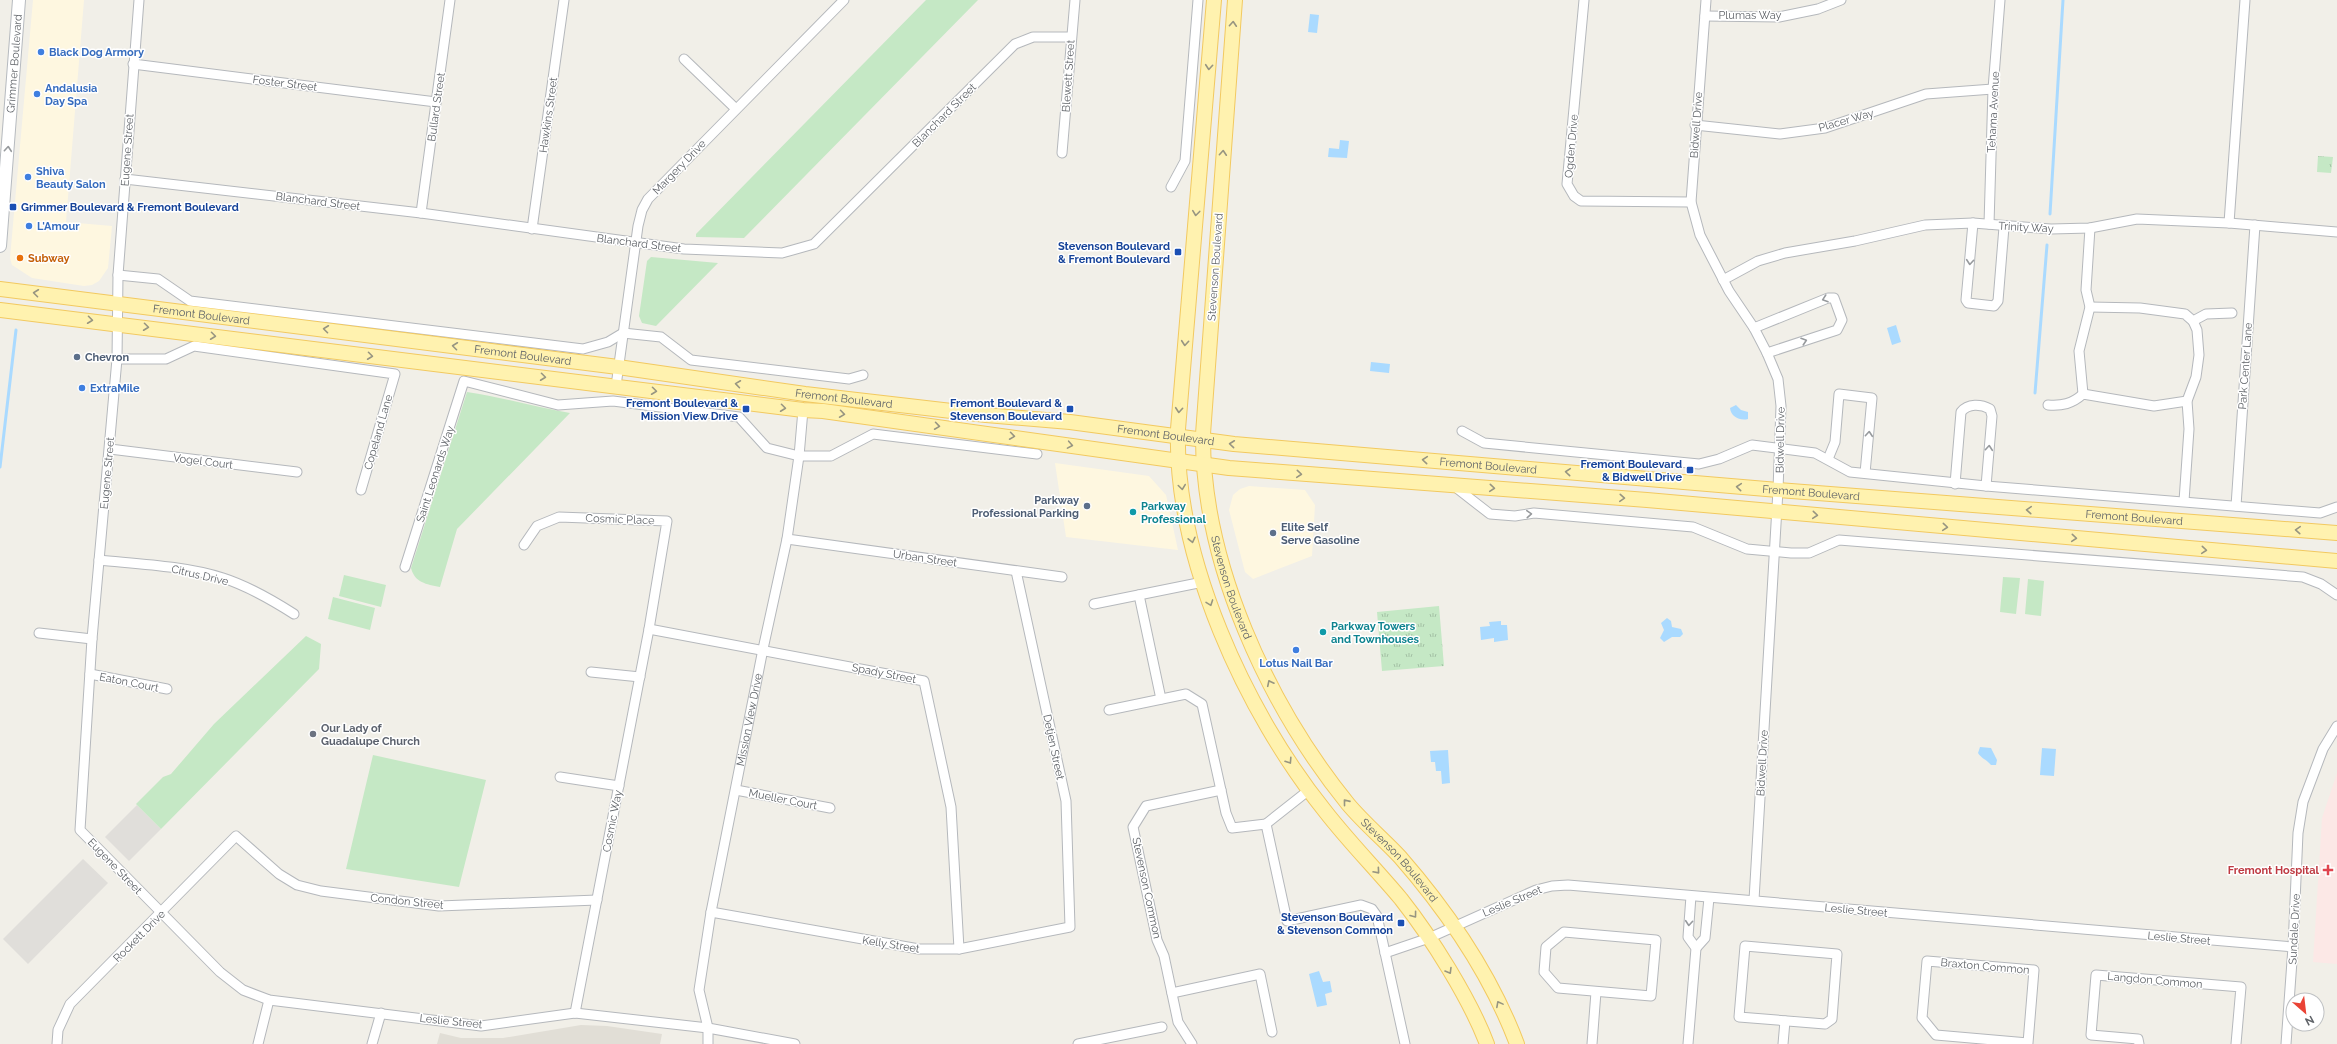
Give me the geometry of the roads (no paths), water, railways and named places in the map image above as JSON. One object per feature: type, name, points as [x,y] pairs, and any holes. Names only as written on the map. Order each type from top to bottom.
[{"type":"main road","name":"Grimmer Boulevard","points":[[0,246],[20,0]]},
{"type":"main road","name":"Stevenson Boulevard","points":[[1214,0],[1178,436],[1179,461],[1186,514],[1203,582],[1217,621],[1245,685],[1270,732],[1309,790],[1334,823],[1401,900],[1429,938],[1457,984],[1487,1044]]},
{"type":"main road","name":"Stevenson Boulevard","points":[[1235,0],[1203,440],[1204,465],[1213,523],[1229,582],[1254,649],[1278,698],[1302,739],[1335,788],[1355,813],[1399,857],[1455,926],[1485,977],[1510,1025],[1517,1044]]},
{"type":"main road","name":"Fremont Boulevard","points":[[0,289],[618,367],[805,394],[986,415],[1077,423],[1203,440],[1778,490],[2337,533]]},
{"type":"main road","name":"Fremont Boulevard","points":[[0,310],[117,323],[913,423],[1204,465],[1776,512],[2337,561]]},
{"type":"main road","name":"Mission View Drive","points":[[803,410],[805,394]]},
{"type":"street","name":"Eugene Street","points":[[139,0],[118,274],[117,359],[92,639],[80,830],[161,914]]},
{"type":"street","name":"Bullard Street","points":[[421,213],[450,0]]},
{"type":"street","name":"Hawkins Street","points":[[532,229],[564,0]]},
{"type":"street","name":"Margery Drive","points":[[616,386],[636,243],[642,210],[648,199],[844,0]]},
{"type":"street","name":"Blewett Street","points":[[1062,153],[1075,0]]},
{"type":"street","points":[[1171,187],[1185,161],[1198,0]]},
{"type":"street","name":"Ogden Drive","points":[[1584,0],[1567,184],[1570,190],[1574,196],[1581,201],[1691,202]]},
{"type":"street","name":"Bidwell Drive","points":[[1706,0],[1691,202],[1700,235],[1723,280],[1754,328],[1767,353],[1778,379],[1781,406],[1778,490],[1773,552],[1754,900]]},
{"type":"street","name":"Plumas Way","points":[[1705,16],[1779,17],[1818,8],[1841,0]]},
{"type":"street","name":"Tehama Avenue","points":[[1988,224],[1993,89],[2000,0]]},
{"type":"street","points":[[2229,223],[2245,0]]},
{"type":"street","name":"Blanchard Street","points":[[125,179],[421,213],[684,249],[782,253],[814,244],[1015,44],[1033,37],[1071,37]]},
{"type":"street","points":[[684,59],[736,109]]},
{"type":"street","name":"Foster Street","points":[[133,64],[436,102]]},
{"type":"street","name":"Placer Way","points":[[1696,125],[1787,133],[1825,128],[1926,94],[1993,89]]},
{"type":"street","name":"Trinity Way","points":[[1723,280],[1758,261],[1785,253],[1855,241],[1926,225],[1973,223],[2004,226],[2090,228],[2137,219],[2229,223],[2337,232]]},
{"type":"street","points":[[1973,223],[1966,300],[1968,303],[1994,306],[1998,301],[2004,226]]},
{"type":"street","name":"Park Center Lane","points":[[2236,506],[2255,226]]},
{"type":"street","points":[[2083,394],[2079,351],[2090,307],[2086,290],[2090,228]]},
{"type":"street","name":"Fremont Boulevard","points":[[118,274],[158,279],[190,301],[583,349],[597,346],[623,333],[661,337],[691,360],[849,379],[863,375]]},
{"type":"street","points":[[1754,328],[1828,298],[1834,298],[1842,320],[1837,330],[1767,353]]},
{"type":"street","points":[[2090,307],[2140,308],[2184,314],[2193,321],[2197,330],[2199,355],[2196,377],[2187,401],[2189,429],[2184,501]]},
{"type":"street","points":[[2193,321],[2206,314],[2232,313]]},
{"type":"street","name":"Copeland Lane","points":[[117,359],[166,359],[194,346],[395,374],[361,490]]},
{"type":"street","name":"Saint Leonards Way","points":[[405,566],[464,381],[558,405],[613,401],[739,417],[767,448],[799,456]]},
{"type":"street","points":[[1828,459],[1835,442],[1839,394],[1872,398],[1865,473]]},
{"type":"street","points":[[2083,394],[2154,406],[2187,401]]},
{"type":"street","points":[[2048,405],[2061,406],[2075,401],[2083,394]]},
{"type":"street","points":[[1955,484],[1961,412],[1966,407],[1979,405],[1990,410],[1992,416],[1986,486]]},
{"type":"street","name":"Mission View Drive","points":[[708,1044],[708,1028],[699,990],[712,912],[763,649],[787,539],[799,456],[803,410]]},
{"type":"street","name":"Fremont Boulevard","points":[[1462,431],[1484,443],[1699,464],[1719,459],[1752,445],[1816,453],[1850,472],[1955,484],[2320,513],[2337,507]]},
{"type":"street","points":[[799,456],[831,456],[873,434],[1037,454]]},
{"type":"street","name":"Vogel Court","points":[[110,449],[296,472]]},
{"type":"street","name":"Fremont Boulevard","points":[[1453,485],[1490,514],[1515,516],[1531,513],[1547,514],[1693,527],[1747,549],[1773,552],[1809,553],[1839,540],[2303,577],[2321,584],[2337,595]]},
{"type":"street","name":"Cosmic Place","points":[[524,545],[537,526],[559,517],[667,521],[649,629]]},
{"type":"street","name":"Urban Street","points":[[787,539],[1062,577]]},
{"type":"street","name":"Citrus Drive","points":[[99,560],[156,565],[223,578],[272,599],[294,614]]},
{"type":"street","name":"Detjen Street","points":[[1016,571],[1066,801],[1070,927]]},
{"type":"street","points":[[1094,604],[1203,582]]},
{"type":"street","points":[[1139,595],[1161,699]]},
{"type":"street","name":"Spady Street","points":[[649,629],[763,649],[924,681],[951,807],[959,949]]},
{"type":"street","name":"Cosmic Way","points":[[575,1013],[649,629]]},
{"type":"street","points":[[39,633],[92,639]]},
{"type":"street","points":[[591,672],[640,677]]},
{"type":"street","name":"Eaton Court","points":[[90,674],[167,689]]},
{"type":"street","points":[[1108,710],[1186,694],[1202,704],[1226,814],[1232,828],[1266,824],[1309,790]]},
{"type":"street","name":"Sundale Drive","points":[[2286,1044],[2294,947],[2297,854],[2302,802],[2323,749],[2337,726]]},
{"type":"street","points":[[560,777],[619,786]]},
{"type":"street","name":"Mueller Court","points":[[736,790],[830,808]]},
{"type":"street","name":"Stevenson Common","points":[[1192,1044],[1178,1022],[1164,956],[1157,940],[1133,826],[1146,806],[1221,790]]},
{"type":"street","points":[[1266,824],[1287,921],[1360,905],[1372,909],[1378,916],[1405,1044]]},
{"type":"street","name":"Rockett Drive","points":[[57,1044],[58,1030],[70,1004],[161,914],[236,836]]},
{"type":"street","name":"Condon Street","points":[[236,836],[279,874],[297,885],[321,891],[439,906],[597,900]]},
{"type":"street","name":"Leslie Street","points":[[1429,938],[1528,893],[1552,886],[1568,885],[2294,947]]},
{"type":"street","points":[[1691,896],[1688,937],[1696,948]]},
{"type":"street","points":[[1688,1044],[1696,948],[1705,938],[1709,898]]},
{"type":"street","name":"Kelly Street","points":[[712,912],[919,949],[959,949],[1070,927]]},
{"type":"street","name":"Leslie Street","points":[[161,914],[220,972],[243,990],[268,1000],[481,1026],[575,1013],[708,1028],[795,1044]]},
{"type":"street","points":[[1564,932],[1656,940],[1651,996],[1596,992],[1558,988],[1544,972],[1546,947],[1564,932]]},
{"type":"street","points":[[1385,953],[1429,938]]},
{"type":"street","points":[[1745,946],[1837,954],[1832,1019],[1825,1024],[1785,1020],[1739,1017],[1745,946]]},
{"type":"street","name":"Braxton Common","points":[[1927,961],[2034,970],[2028,1043],[1974,1041],[1936,1035],[1922,1018],[1927,961]]},
{"type":"street","points":[[1172,993],[1260,974],[1272,1032]]},
{"type":"street","name":"Langdon Common","points":[[2139,1041],[2091,1035],[2096,975],[2241,987],[2236,1044]]},
{"type":"street","points":[[1592,1044],[1596,992]]},
{"type":"street","points":[[258,1044],[268,1000]]},
{"type":"street","points":[[372,1044],[381,1013]]},
{"type":"street","points":[[1783,1044],[1785,1020]]},
{"type":"street","points":[[1078,1044],[1102,1042],[1162,1027]]},
{"type":"water","points":[[1310,14],[1319,15],[1317,33],[1308,32]]},
{"type":"water","points":[[1340,140],[1349,141],[1347,158],[1328,157],[1329,148],[1339,149]]},
{"type":"water","points":[[1896,325],[1901,342],[1892,345],[1887,328]]},
{"type":"water","points":[[1371,362],[1390,364],[1389,373],[1370,371]]},
{"type":"water","points":[[1736,405],[1741,410],[1748,412],[1748,419],[1739,419],[1732,414],[1730,408]]},
{"type":"water","points":[[1667,618],[1671,621],[1672,627],[1681,629],[1683,634],[1680,637],[1672,637],[1664,642],[1660,638],[1664,630],[1661,623]]},
{"type":"water","points":[[1501,621],[1501,625],[1507,625],[1508,640],[1494,642],[1494,638],[1481,640],[1480,627],[1490,626],[1489,622]]},
{"type":"water","points":[[1980,747],[1991,748],[1997,760],[1996,765],[1991,765],[1979,755],[1978,753]]},
{"type":"water","points":[[2042,748],[2056,749],[2054,776],[2040,775]]},
{"type":"water","points":[[1448,750],[1450,783],[1442,784],[1441,771],[1436,771],[1435,762],[1431,762],[1430,751]]},
{"type":"water","points":[[1319,971],[1323,982],[1330,981],[1332,992],[1325,994],[1327,1005],[1317,1007],[1309,974]]},
{"type":"waterway","points":[[2050,214],[2063,0]]},
{"type":"waterway","points":[[2035,393],[2047,245]]},
{"type":"waterway","points":[[0,467],[16,330]]},
{"type":"place","name":"Black Dog Armory","points":[[41,52]]},
{"type":"place","name":"Andalusia Day Spa","points":[[37,94]]},
{"type":"place","name":"Shiva Beauty Salon","points":[[28,177]]},
{"type":"place","name":"Grimmer Boulevard & Fremont Boulevard","points":[[13,207]]},
{"type":"place","name":"L'Amour","points":[[29,226]]},
{"type":"place","name":"Stevenson Boulevard & Fremont Boulevard","points":[[1178,252]]},
{"type":"place","name":"Subway","points":[[20,258]]},
{"type":"place","name":"Chevron","points":[[77,357]]},
{"type":"place","name":"ExtraMile","points":[[82,388]]},
{"type":"place","name":"Fremont Boulevard & Mission View Drive","points":[[746,409]]},
{"type":"place","name":"Fremont Boulevard & Stevenson Boulevard","points":[[1070,409]]},
{"type":"place","name":"Fremont Boulevard & Bidwell Drive","points":[[1690,470]]},
{"type":"place","name":"Parkway Professional Parking","points":[[1087,506]]},
{"type":"place","name":"Parkway Professional","points":[[1133,512]]},
{"type":"place","name":"Elite Self Serve Gasoline","points":[[1273,533]]},
{"type":"place","name":"Parkway Towers and Townhouses","points":[[1323,632]]},
{"type":"place","name":"Lotus Nail Bar","points":[[1296,650]]},
{"type":"place","name":"Our Lady of Guadalupe Church","points":[[313,734]]},
{"type":"place","name":"Fremont Hospital","points":[[2328,870]]},
{"type":"place","name":"Stevenson Boulevard & Stevenson Common","points":[[1401,923]]}]
